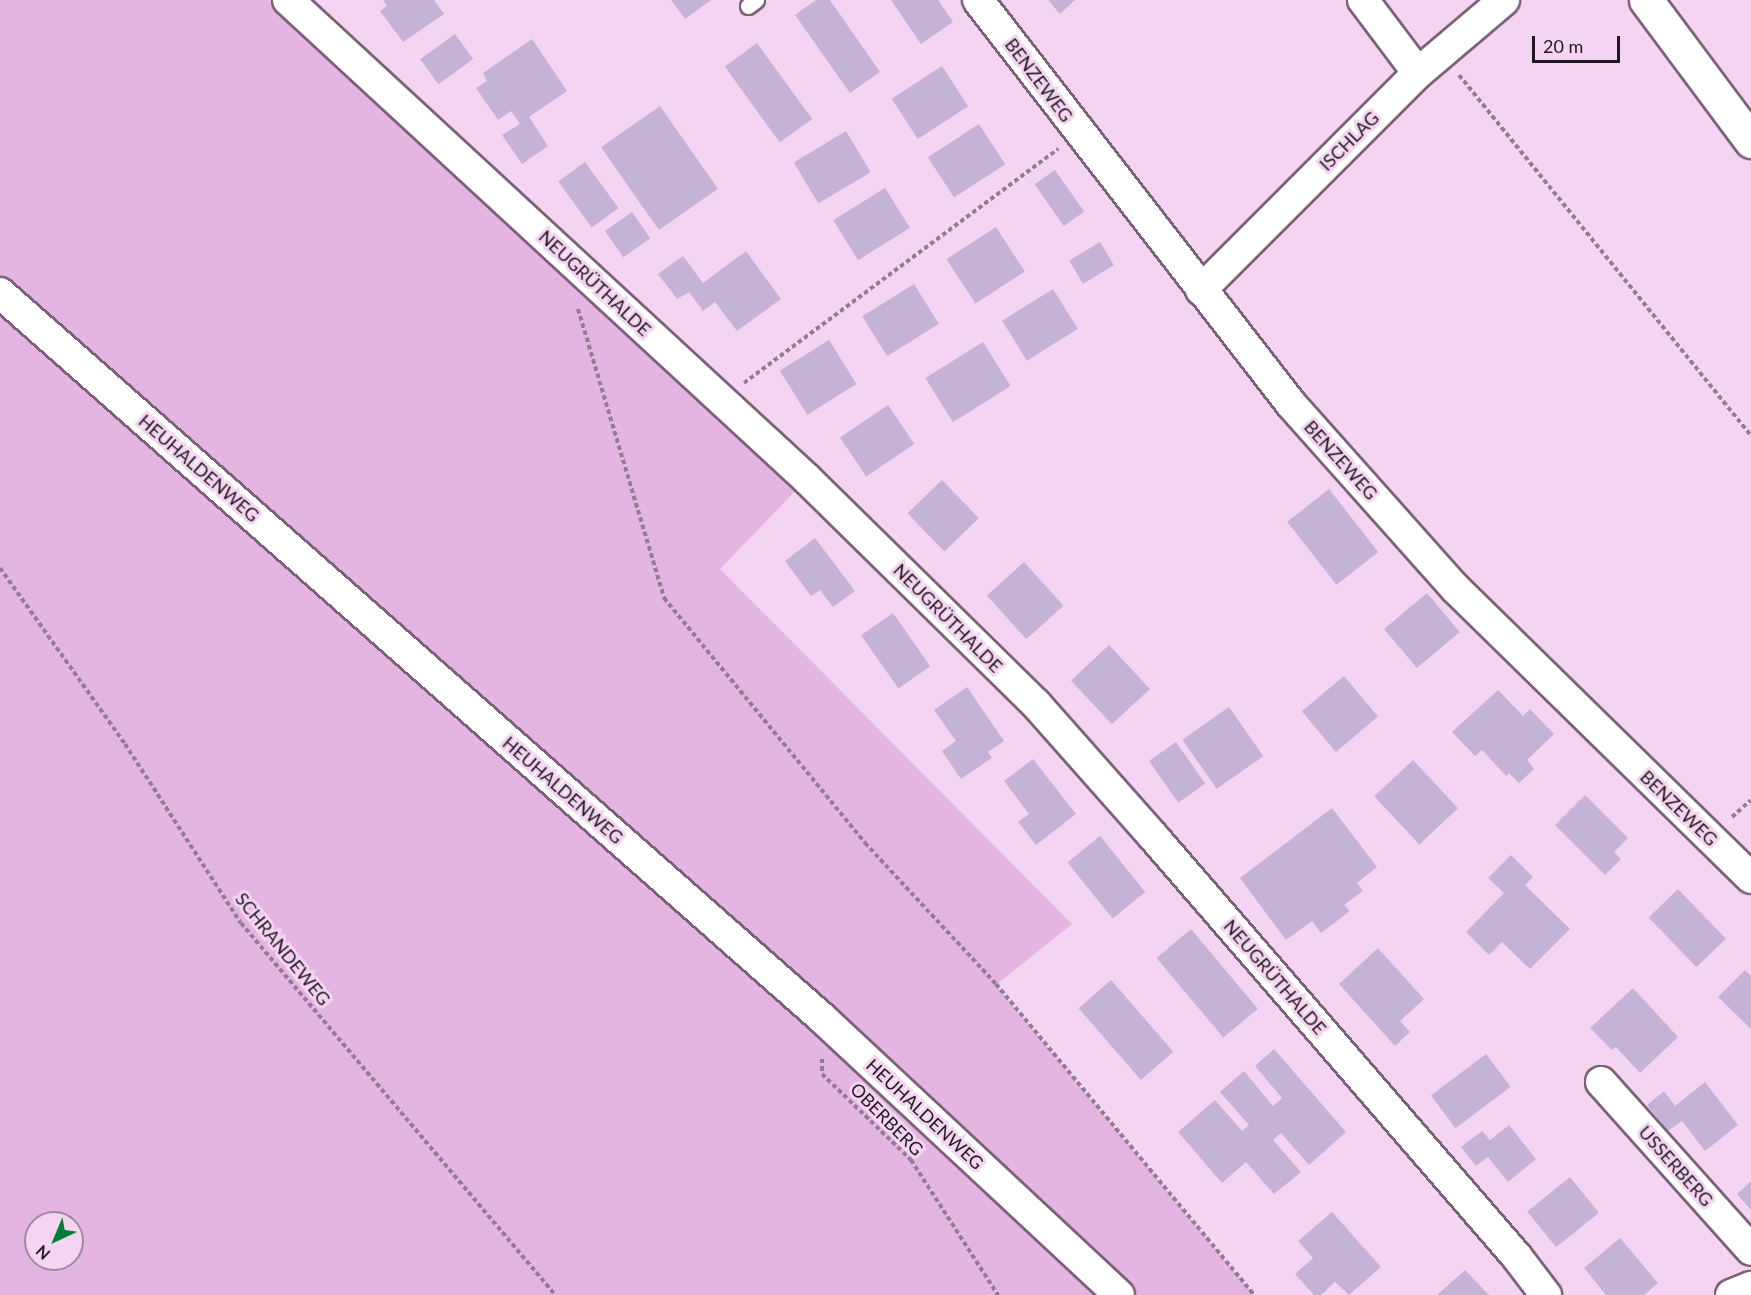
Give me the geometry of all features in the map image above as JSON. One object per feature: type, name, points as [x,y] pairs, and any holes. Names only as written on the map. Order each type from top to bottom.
[{"type":"main road","points":[[1646,0],[1751,141]]},
{"type":"street","name":"NEUGRÜTHALDE","points":[[288,0],[807,479],[1036,704],[1517,1257],[1546,1295]]},
{"type":"street","name":"BENZEWEG","points":[[978,0],[1291,404],[1456,589],[1751,878]]},
{"type":"street","points":[[1363,0],[1418,74]]},
{"type":"street","name":"ISCHLAG","points":[[1201,290],[1418,74],[1504,0]]},
{"type":"street","name":"HEUHALDENWEG","points":[[0,293],[822,1018],[1119,1295]]},
{"type":"street","name":"USSERBERG","points":[[1601,1082],[1751,1250]]},
{"type":"street","points":[[1731,1295],[1751,1287]]},
{"type":"path","points":[[1441,53],[1751,436]]},
{"type":"path","points":[[721,399],[1079,133]]},
{"type":"path","points":[[577,307],[664,598],[865,843],[996,984],[1254,1295]]},
{"type":"path","name":"SCHRANDEWEG","points":[[0,567],[125,744],[241,923],[555,1295]]},
{"type":"path","name":"OBERBERG","points":[[822,1018],[822,1074],[911,1160],[998,1295]]},
{"type":"shaded area","points":[[0,0],[288,0],[807,479],[720,569],[1072,924],[996,985],[1254,1295],[0,1295]]},
{"type":"building","points":[[383,0],[434,0],[444,14],[403,42],[380,11],[387,6]]},
{"type":"building","points":[[671,0],[711,0],[685,19]]},
{"type":"building","points":[[816,0],[830,0],[880,72],[850,93],[795,15]]},
{"type":"building","points":[[891,0],[938,0],[953,22],[921,44]]},
{"type":"building","points":[[1048,0],[1075,0],[1060,14]]},
{"type":"building","points":[[455,34],[473,59],[438,84],[420,59]]},
{"type":"building","points":[[532,39],[567,91],[529,117],[548,146],[522,164],[502,135],[520,124],[511,111],[498,120],[476,88],[487,81],[483,73]]},
{"type":"building","points":[[757,43],[812,119],[780,143],[725,67]]},
{"type":"building","points":[[942,66],[968,106],[918,139],[892,99]]},
{"type":"building","points":[[660,106],[718,189],[659,230],[601,147]]},
{"type":"building","points":[[979,124],[1005,164],[954,197],[928,157]]},
{"type":"building","points":[[846,131],[871,172],[818,204],[794,162]]},
{"type":"building","points":[[585,162],[619,208],[592,228],[558,181]]},
{"type":"building","points":[[1055,170],[1084,212],[1064,226],[1035,184]]},
{"type":"building","points":[[885,188],[910,228],[858,260],[833,220]]},
{"type":"building","points":[[632,212],[650,238],[623,257],[605,231]]},
{"type":"building","points":[[996,227],[1025,271],[975,304],[947,259]]},
{"type":"building","points":[[1100,242],[1114,265],[1083,284],[1069,261]]},
{"type":"building","points":[[746,251],[781,299],[737,331],[715,302],[703,311],[689,292],[677,299],[658,274],[683,256],[703,283]]},
{"type":"building","points":[[914,284],[939,324],[887,356],[862,316]]},
{"type":"building","points":[[1053,289],[1078,329],[1027,361],[1002,321]]},
{"type":"building","points":[[829,340],[857,384],[807,415],[780,371]]},
{"type":"building","points":[[983,342],[1011,386],[953,422],[925,378]]},
{"type":"building","points":[[888,405],[914,444],[866,476],[840,437]]},
{"type":"building","points":[[942,480],[979,518],[944,551],[907,513]]},
{"type":"building","points":[[1329,489],[1378,552],[1336,585],[1287,522]]},
{"type":"building","points":[[815,538],[855,591],[833,607],[820,590],[811,596],[785,561]]},
{"type":"building","points":[[1024,562],[1063,606],[1026,639],[987,595]]},
{"type":"building","points":[[1427,593],[1460,632],[1417,668],[1384,629]]},
{"type":"building","points":[[893,613],[930,666],[898,689],[861,635]]},
{"type":"building","points":[[1109,645],[1150,689],[1112,724],[1071,680]]},
{"type":"building","points":[[1344,676],[1378,717],[1336,752],[1302,711]]},
{"type":"building","points":[[967,687],[1004,741],[988,752],[992,758],[961,779],[942,751],[956,741],[934,710]]},
{"type":"building","points":[[1498,690],[1523,716],[1530,709],[1554,734],[1527,760],[1534,769],[1519,783],[1509,773],[1506,776],[1482,750],[1475,756],[1452,732]]},
{"type":"building","points":[[1229,707],[1263,756],[1217,789],[1182,740]]},
{"type":"building","points":[[1176,742],[1205,784],[1178,803],[1149,761]]},
{"type":"building","points":[[1033,759],[1076,814],[1036,845],[1018,822],[1029,814],[1004,781]]},
{"type":"building","points":[[1413,760],[1458,808],[1419,844],[1374,796]]},
{"type":"building","points":[[1585,795],[1628,838],[1614,852],[1621,859],[1605,875],[1555,825]]},
{"type":"building","points":[[1332,808],[1377,867],[1357,883],[1363,891],[1344,905],[1350,911],[1321,933],[1312,921],[1286,940],[1240,878]]},
{"type":"building","points":[[1100,836],[1145,892],[1113,918],[1067,862]]},
{"type":"building","points":[[1511,855],[1533,877],[1525,885],[1570,929],[1530,969],[1502,942],[1489,955],[1466,932],[1504,893],[1488,878]]},
{"type":"building","points":[[1678,889],[1726,939],[1696,967],[1649,917]]},
{"type":"building","points":[[1191,929],[1258,1009],[1223,1038],[1157,958]]},
{"type":"building","points":[[1378,948],[1424,999],[1400,1021],[1410,1032],[1395,1046],[1339,984]]},
{"type":"building","points":[[1745,970],[1751,976],[1751,1029],[1718,997]]},
{"type":"building","points":[[1111,980],[1173,1052],[1141,1080],[1079,1008]]},
{"type":"building","points":[[1633,988],[1678,1037],[1640,1073],[1616,1047],[1612,1050],[1590,1028]]},
{"type":"building","points":[[1274,1049],[1346,1132],[1309,1165],[1281,1133],[1273,1140],[1301,1172],[1274,1194],[1246,1162],[1222,1183],[1178,1132],[1215,1100],[1242,1131],[1249,1125],[1220,1092],[1244,1071],[1273,1106],[1282,1098],[1255,1066]]},
{"type":"building","points":[[1486,1054],[1511,1087],[1456,1128],[1431,1096]]},
{"type":"building","points":[[1705,1082],[1738,1125],[1705,1151],[1682,1121],[1668,1131],[1647,1105],[1664,1091],[1675,1106]]},
{"type":"building","points":[[1509,1125],[1536,1159],[1508,1182],[1488,1157],[1476,1166],[1461,1147],[1482,1131],[1490,1140]]},
{"type":"building","points":[[1570,1177],[1599,1213],[1556,1247],[1527,1212]]},
{"type":"building","points":[[1751,1181],[1751,1210],[1737,1194]]},
{"type":"building","points":[[1332,1212],[1381,1267],[1349,1295],[1335,1282],[1321,1295],[1314,1295],[1295,1274],[1313,1258],[1298,1241]]},
{"type":"building","points":[[1620,1238],[1658,1283],[1644,1295],[1606,1295],[1584,1268]]},
{"type":"building","points":[[1465,1270],[1489,1295],[1437,1295]]}]
